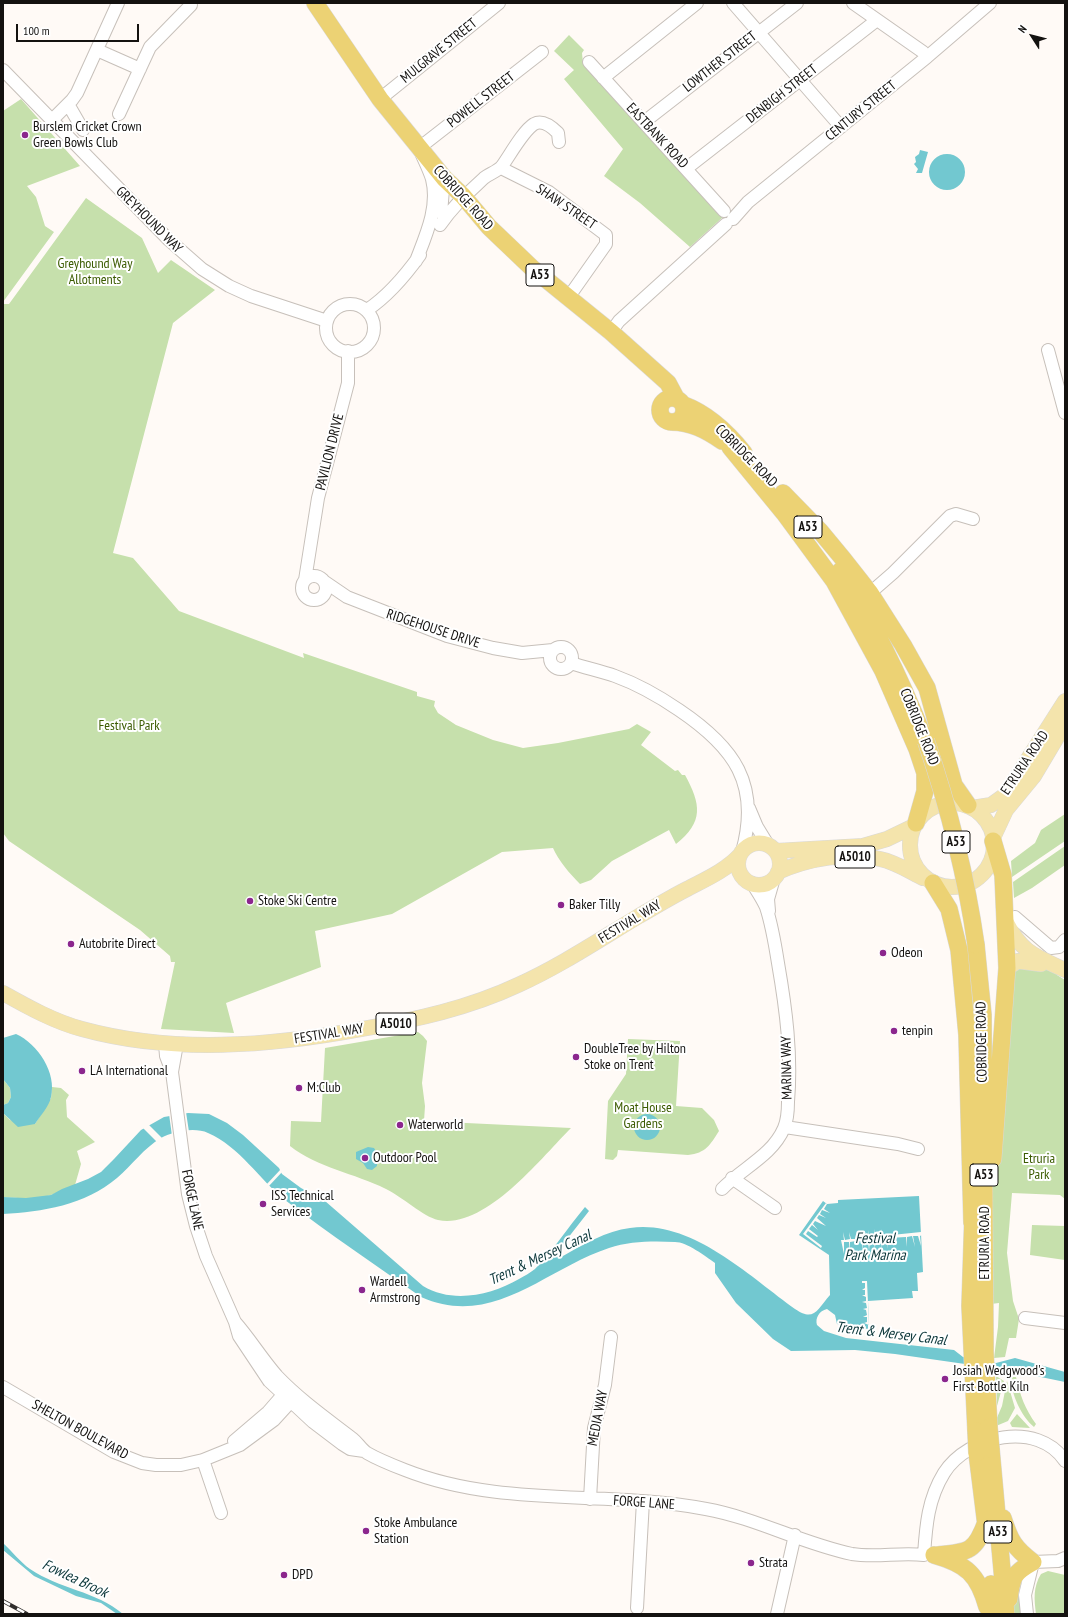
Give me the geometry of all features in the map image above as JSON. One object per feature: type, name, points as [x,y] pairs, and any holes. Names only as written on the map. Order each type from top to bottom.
[{"type":"highway","name":"COBRIDGE ROAD","points":[[315,3],[380,99],[444,178],[463,196],[489,227],[526,263],[611,332],[668,382],[680,402],[697,410],[731,437],[746,455],[783,493],[853,591],[894,667],[926,741],[942,791],[965,879],[976,945],[983,1015],[983,1124]]},
{"type":"highway","name":"COBRIDGE ROAD","points":[[644,362],[658,385],[661,405]]},
{"type":"highway","points":[[668,398],[680,402],[683,415],[680,420],[671,422],[662,416],[661,405],[668,398]]},
{"type":"highway","name":"COBRIDGE ROAD","points":[[671,422],[686,422],[698,427],[712,434],[730,447]]},
{"type":"highway","points":[[730,447],[746,455]]},
{"type":"highway","points":[[730,447],[784,513],[834,581],[883,671],[917,749],[925,773],[923,798],[915,825]]},
{"type":"highway","points":[[783,493],[820,531],[870,593],[903,645],[927,688],[954,785],[970,807]]},
{"type":"highway","points":[[978,1225],[995,1138],[1010,919],[1003,875],[993,839]]},
{"type":"highway","points":[[931,882],[949,909],[959,950],[967,1035],[978,1225]]},
{"type":"highway","name":"ETRURIA ROAD","points":[[983,1124],[978,1225],[978,1353],[984,1451],[986,1522],[993,1614]]},
{"type":"highway","name":"ETRURIA ROAD","points":[[984,1451],[994,1485],[1006,1614]]},
{"type":"highway","points":[[994,1485],[1009,1537],[1015,1547],[1033,1562],[1020,1569],[1011,1580],[1006,1614]]},
{"type":"highway","points":[[929,1555],[962,1552],[973,1548],[980,1538],[986,1522]]},
{"type":"highway","points":[[929,1555],[949,1560],[964,1567],[982,1588],[989,1614]]},
{"type":"main road","name":"ETRURIA ROAD","points":[[970,807],[990,805],[1005,795],[1063,713]]},
{"type":"main road","name":"ETRURIA ROAD","points":[[993,839],[1006,810],[1034,776],[1063,713]]},
{"type":"main road","points":[[953,802],[970,807],[986,820],[993,839],[993,854],[988,866],[976,880],[955,888],[941,886],[931,882],[917,869],[911,857],[910,840],[915,825],[926,812],[941,804],[953,802]]},
{"type":"main road","name":"A5010","points":[[741,854],[748,846],[755,843],[772,848],[863,846],[887,839],[915,825]]},
{"type":"main road","points":[[772,848],[779,857],[776,875]]},
{"type":"main road","points":[[741,854],[739,867],[741,873],[750,882]]},
{"type":"main road","name":"FESTIVAL WAY","points":[[3,993],[22,1004],[80,1029],[171,1044],[243,1043],[292,1040],[396,1024],[472,1003],[518,985],[559,964],[670,898],[703,882],[725,868],[741,854]]},
{"type":"main road","name":"A5010","points":[[750,882],[763,884],[776,875],[802,862],[860,856],[881,859],[931,882]]},
{"type":"main road","name":"FESTIVAL WAY","points":[[703,882],[733,878],[750,882]]},
{"type":"main road","points":[[1010,919],[1016,941],[1025,949],[1063,969]]},
{"type":"main road","points":[[1007,968],[1014,962],[1022,961],[1063,969]]},
{"type":"street","points":[[52,120],[77,93],[118,3]]},
{"type":"street","name":"MULGRAVE STREET","points":[[380,99],[499,3]]},
{"type":"street","points":[[603,78],[697,3]]},
{"type":"street","points":[[733,3],[801,79],[841,127]]},
{"type":"street","name":"LOWTHER STREET","points":[[644,122],[797,3]]},
{"type":"street","points":[[853,3],[924,52],[927,57]]},
{"type":"street","name":"CENTURY STREET","points":[[611,332],[619,321],[728,218],[927,57],[990,3]]},
{"type":"street","points":[[119,114],[150,47],[193,6]]},
{"type":"street","name":"DENBIGH STREET","points":[[687,168],[877,20]]},
{"type":"street","points":[[97,50],[140,69]]},
{"type":"street","name":"POWELL STREET","points":[[419,148],[542,52]]},
{"type":"street","name":"EASTBANK ROAD","points":[[589,62],[687,168],[728,218]]},
{"type":"street","name":"GREYHOUND WAY","points":[[3,70],[169,240],[202,270],[223,283],[251,296],[327,321]]},
{"type":"street","points":[[68,104],[83,130]]},
{"type":"street","points":[[367,310],[382,300],[416,261],[457,202],[491,173],[501,168],[512,150],[534,124],[540,122],[548,125],[558,133],[559,142]]},
{"type":"street","points":[[416,261],[428,230],[434,202],[432,179],[419,148]]},
{"type":"street","name":"SHAW STREET","points":[[501,168],[549,192],[606,235],[606,244],[568,298]]},
{"type":"street","points":[[440,225],[444,178]]},
{"type":"street","points":[[356,304],[367,310],[374,323],[372,338],[362,348],[348,351],[336,347],[328,336],[327,321],[330,314],[342,305],[356,304]]},
{"type":"street","points":[[1048,350],[1065,413]]},
{"type":"street","name":"PAVILION DRIVE","points":[[306,580],[318,498],[348,383],[348,351]]},
{"type":"street","points":[[870,593],[893,573],[950,516],[956,514],[973,519]]},
{"type":"street","name":"PAVILION DRIVE","points":[[311,553],[322,579]]},
{"type":"street","points":[[312,576],[322,579],[326,589],[323,596],[313,599],[306,596],[303,586],[306,580],[312,576]]},
{"type":"street","name":"RIDGEHOUSE DRIVE","points":[[322,579],[346,597],[447,636],[493,648],[522,653],[551,664]]},
{"type":"street","name":"RIDGEHOUSE DRIVE","points":[[323,596],[346,597]]},
{"type":"street","points":[[562,647],[568,649],[572,657],[571,664],[563,670],[554,668],[551,664],[550,655],[553,650],[562,647]]},
{"type":"street","name":"RIDGEHOUSE DRIVE","points":[[522,653],[553,650]]},
{"type":"street","points":[[571,664],[624,680],[664,701],[700,723],[724,746],[733,758],[741,774],[756,827],[772,848]]},
{"type":"street","points":[[741,854],[745,842],[748,803]]},
{"type":"street","name":"MARINA WAY","points":[[722,1189],[732,1178],[761,1158],[773,1146],[785,1127],[790,1077],[787,1024],[781,978],[770,922],[768,899],[776,875]]},
{"type":"street","name":"MARINA WAY","points":[[750,882],[765,906],[770,922]]},
{"type":"street","points":[[1010,919],[1033,940],[1053,949],[1059,947],[1065,940]]},
{"type":"street","name":"FORGE LANE","points":[[171,1044],[172,1072],[188,1194],[196,1226],[221,1292],[235,1322],[239,1336],[269,1381],[355,1440],[364,1451],[424,1478],[458,1487],[501,1493],[590,1500],[643,1501],[707,1509],[795,1535],[830,1549],[854,1554],[874,1556],[908,1553],[929,1555]]},
{"type":"street","points":[[785,1127],[874,1135],[898,1144],[918,1149]]},
{"type":"street","points":[[732,1178],[775,1208]]},
{"type":"street","points":[[1025,1318],[1065,1323]]},
{"type":"street","name":"MEDIA WAY","points":[[590,1500],[594,1428],[605,1385],[611,1337]]},
{"type":"street","name":"SHELTON BOULEVARD","points":[[3,1387],[132,1460],[142,1463],[168,1465],[181,1465],[203,1460],[228,1448],[240,1445],[269,1424],[290,1395]]},
{"type":"street","points":[[929,1555],[926,1524],[930,1502],[945,1471],[957,1458],[984,1442],[1019,1437],[1042,1442],[1063,1454]]},
{"type":"street","points":[[203,1460],[221,1513]]},
{"type":"street","points":[[637,1608],[643,1501]]},
{"type":"street","points":[[777,1614],[795,1535]]},
{"type":"street","points":[[1027,1614],[1025,1595],[1033,1562],[1058,1561],[1065,1558]]},
{"type":"green space","points":[[569,35],[584,50],[582,53],[583,63],[627,109],[723,217],[690,247],[640,203],[604,176],[623,149],[564,79],[574,70],[554,51]]},
{"type":"green space","points":[[21,99],[80,166],[27,186],[36,197],[45,226],[54,232],[3,302],[3,111]]},
{"type":"green space","name":"Festival Park","points":[[86,198],[142,238],[158,273],[171,260],[215,290],[173,323],[113,553],[133,558],[179,611],[304,658],[303,653],[417,692],[417,696],[435,701],[434,706],[438,713],[456,725],[493,740],[523,748],[558,743],[629,729],[637,724],[651,732],[641,745],[675,771],[678,770],[682,775],[685,775],[690,785],[697,804],[697,812],[691,828],[685,836],[676,844],[669,830],[612,861],[591,880],[580,884],[565,867],[553,848],[502,852],[392,914],[315,931],[321,967],[226,1003],[234,1033],[161,1029],[175,962],[171,962],[170,956],[140,930],[9,841],[3,833],[3,304],[9,304]]},
{"type":"green space","points":[[1065,814],[1065,841],[1012,877],[1011,861],[1035,843],[1041,830]]},
{"type":"green space","points":[[1065,846],[1065,865],[1032,888],[1014,898],[1013,882]]},
{"type":"green space","name":"Etruria Park","points":[[1017,965],[1062,969],[1057,975],[1065,980],[1065,1199],[1060,1195],[1012,1193],[1007,1253],[1013,1301],[1019,1319],[1016,1338],[1009,1338],[1005,1357],[994,1358],[999,1303],[991,1304],[991,1206],[1012,975]]},
{"type":"green space","name":"Waterworld","points":[[418,1032],[427,1041],[422,1083],[425,1106],[424,1121],[571,1128],[511,1189],[493,1203],[474,1214],[456,1220],[438,1220],[432,1218],[386,1189],[374,1183],[312,1160],[290,1146],[291,1121],[321,1122],[325,1048]]},
{"type":"green space","name":"Moat House Gardens","points":[[628,1039],[680,1041],[676,1106],[702,1108],[714,1120],[719,1131],[707,1148],[688,1155],[618,1150],[617,1156],[613,1160],[605,1159],[608,1101],[626,1074]]},
{"type":"green space","points":[[3,1079],[10,1088],[11,1097],[8,1103],[3,1105]]},
{"type":"green space","points":[[52,1087],[61,1088],[69,1095],[66,1100],[67,1117],[95,1142],[77,1151],[81,1164],[75,1185],[40,1198],[3,1197],[3,1113],[10,1120],[35,1124],[51,1098]]},
{"type":"green space","points":[[1032,1225],[1065,1226],[1065,1260],[1030,1255]]},
{"type":"green space","points":[[996,1376],[1004,1381],[997,1406]]},
{"type":"green space","points":[[1011,1377],[1016,1377],[1023,1402],[1036,1424],[1034,1427],[1021,1411],[1011,1384]]},
{"type":"green space","points":[[1007,1381],[1015,1408],[1008,1421],[996,1426],[996,1420],[1002,1406]]},
{"type":"green space","points":[[1017,1414],[1030,1428],[1012,1427],[1010,1423]]},
{"type":"green space","points":[[1048,1571],[1065,1575],[1065,1614],[1036,1614],[1035,1588],[1041,1574]]},
{"type":"green space","points":[[1023,1578],[1020,1614],[1012,1614],[1015,1582]]},
{"type":"water","points":[[920,150],[928,152],[922,173],[916,173],[918,169],[914,164],[916,162],[915,157],[919,154]]},
{"type":"water","points":[[951,154],[960,159],[964,165],[964,179],[960,185],[951,190],[943,190],[934,185],[930,179],[929,168],[934,159],[940,155]]},
{"type":"water","points":[[16,1034],[32,1045],[44,1060],[51,1078],[52,1088],[51,1097],[48,1104],[35,1124],[18,1127],[3,1113],[3,1105],[8,1103],[11,1097],[10,1088],[3,1079],[3,1038]]},
{"type":"water","name":"Festival Park Marina","points":[[188,1113],[209,1114],[227,1123],[243,1135],[279,1168],[282,1174],[301,1188],[325,1201],[423,1286],[435,1292],[447,1295],[459,1296],[484,1293],[508,1285],[529,1273],[535,1269],[548,1255],[585,1207],[589,1211],[557,1252],[557,1256],[563,1256],[612,1232],[630,1228],[653,1228],[675,1232],[697,1241],[739,1266],[801,1313],[811,1314],[818,1309],[830,1295],[829,1255],[799,1235],[823,1201],[827,1204],[838,1203],[838,1200],[919,1196],[923,1272],[917,1273],[918,1291],[912,1291],[913,1298],[868,1301],[868,1329],[837,1324],[835,1315],[827,1309],[818,1315],[817,1325],[824,1331],[846,1338],[954,1350],[963,1357],[996,1363],[1015,1358],[1065,1372],[1065,1382],[1007,1370],[895,1354],[855,1350],[791,1351],[773,1339],[736,1303],[715,1273],[715,1263],[685,1244],[675,1242],[642,1242],[609,1248],[586,1257],[518,1292],[495,1301],[472,1306],[447,1305],[421,1297],[318,1225],[276,1192],[230,1146],[208,1133],[197,1130],[172,1133],[161,1138],[117,1178],[91,1195],[77,1201],[48,1209],[3,1214],[3,1197],[26,1198],[51,1195],[88,1179],[101,1172],[141,1130],[164,1117]]},
{"type":"water","points":[[647,1114],[656,1118],[660,1127],[656,1136],[647,1140],[638,1136],[634,1127],[638,1118]]},
{"type":"water","name":"Outdoor Pool","points":[[368,1147],[374,1148],[377,1153],[373,1156],[377,1159],[377,1166],[372,1170],[367,1169],[363,1163],[356,1159],[356,1152]]},
{"type":"water","points":[[3,1543],[19,1560],[41,1576],[101,1600],[123,1614],[117,1614],[101,1603],[76,1596],[34,1576],[3,1550]]},
{"type":"pier","points":[[186,1112],[189,1132],[172,1136],[169,1114]]},
{"type":"pier","points":[[147,1123],[163,1139],[158,1143],[142,1127]]},
{"type":"pier","points":[[281,1169],[283,1171],[268,1187],[266,1185]]},
{"type":"pier","points":[[826,1203],[827,1204],[824,1209],[830,1213],[822,1210],[820,1214],[826,1218],[819,1215],[817,1218],[826,1226],[815,1221],[813,1224],[818,1230],[812,1225],[809,1229],[818,1236],[817,1237],[808,1231],[806,1234],[822,1246],[821,1248],[803,1234]]},
{"type":"pier","points":[[874,1229],[875,1237],[881,1236],[881,1229],[882,1236],[921,1232],[922,1235],[920,1236],[921,1246],[918,1236],[913,1236],[915,1247],[912,1236],[907,1237],[907,1247],[906,1237],[888,1238],[888,1249],[887,1239],[882,1239],[882,1250],[881,1239],[875,1240],[875,1250],[874,1240],[870,1240],[869,1251],[868,1240],[863,1241],[863,1252],[862,1241],[850,1242],[850,1253],[849,1242],[844,1242],[844,1254],[841,1240],[844,1240],[843,1232],[845,1240],[850,1239],[849,1232],[851,1239],[856,1239],[856,1231],[857,1239],[868,1237],[869,1230],[869,1237],[874,1237]]},
{"type":"pier","points":[[862,1281],[867,1281],[869,1325],[864,1323],[867,1322],[867,1317],[863,1317],[867,1315],[866,1310],[863,1309],[867,1308],[866,1303],[862,1302],[866,1301],[866,1297],[862,1295],[865,1295],[865,1290],[862,1290],[865,1288],[865,1283],[862,1283]]},
{"type":"railway","points":[[3,1601],[27,1614]]},
{"type":"place","name":"Burslem Cricket Crown Green Bowls Club","points":[[25,135]]},
{"type":"place","name":"Stoke Ski Centre","points":[[250,901]]},
{"type":"place","name":"Baker Tilly","points":[[561,905]]},
{"type":"place","name":"Autobrite Direct","points":[[71,944]]},
{"type":"place","name":"Odeon","points":[[883,953]]},
{"type":"place","name":"tenpin","points":[[894,1031]]},
{"type":"place","name":"DoubleTree by Hilton Stoke on Trent","points":[[576,1057]]},
{"type":"place","name":"LA International","points":[[82,1071]]},
{"type":"place","name":"M:Club","points":[[299,1088]]},
{"type":"place","name":"Waterworld","points":[[400,1125]]},
{"type":"place","name":"Outdoor Pool","points":[[365,1158]]},
{"type":"place","name":"ISS Technical Services","points":[[263,1204]]},
{"type":"place","name":"Wardell Armstrong","points":[[362,1290]]},
{"type":"place","name":"Josiah Wedgwood's First Bottle Kiln","points":[[945,1379]]},
{"type":"place","name":"Stoke Ambulance Station","points":[[366,1531]]},
{"type":"place","name":"Strata","points":[[751,1563]]},
{"type":"place","name":"DPD","points":[[284,1575]]},
{"type":"park label","name":"Greyhound Way Allotments","points":[[95,272]]},
{"type":"water label","name":"Trent & Mersey Canal","points":[[540,1258]]},
{"type":"water label","name":"Trent & Mersey Canal","points":[[891,1334]]},
{"type":"water label","name":"Fowlea Brook","points":[[75,1579]]}]
